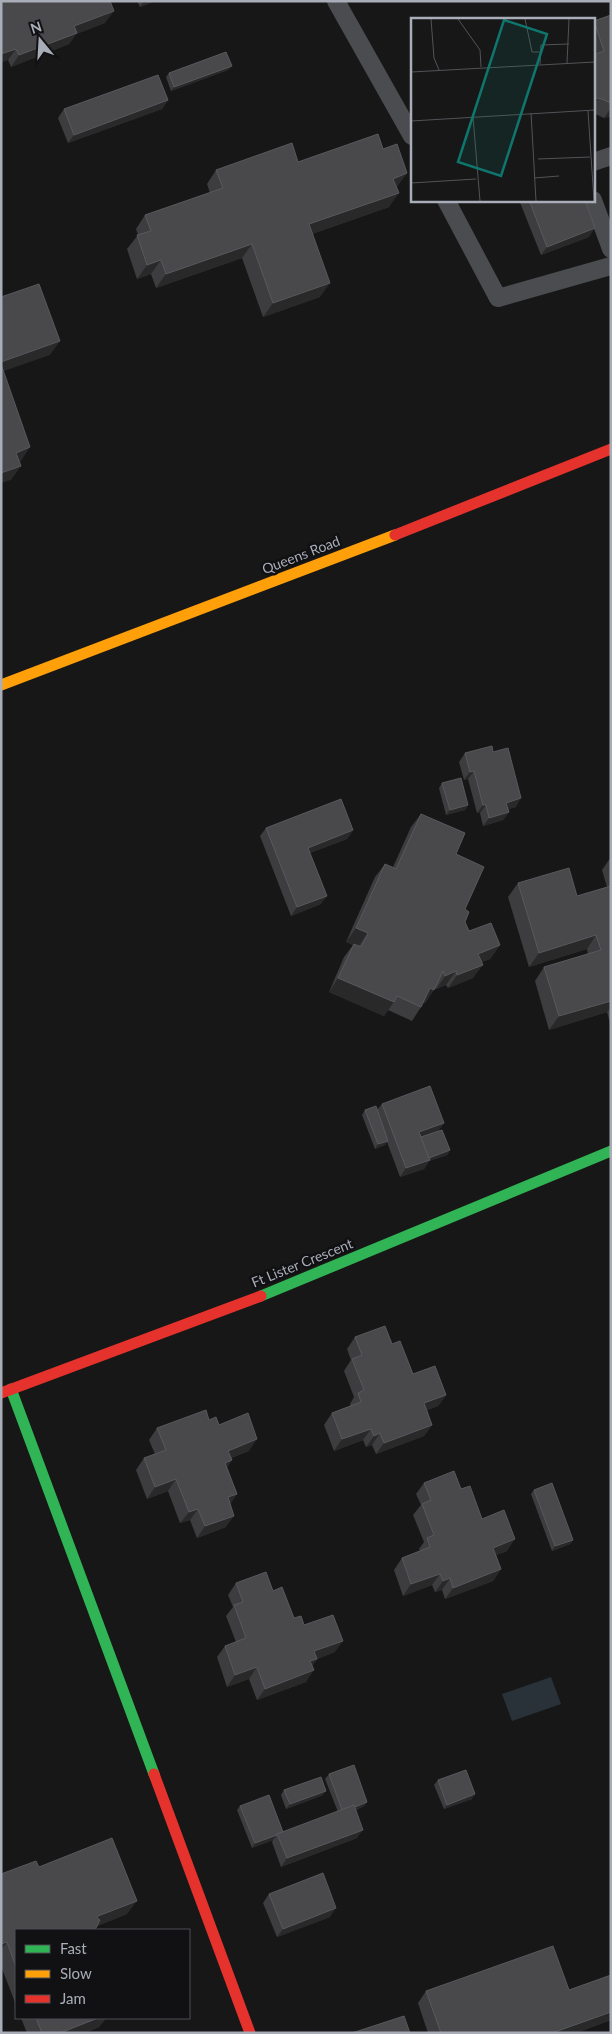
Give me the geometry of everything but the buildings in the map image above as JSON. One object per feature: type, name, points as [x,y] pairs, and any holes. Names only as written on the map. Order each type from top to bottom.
[{"type":"main road","name":"Queens Road","points":[[1,685],[413,528],[611,450]]},
{"type":"main road","name":"Ft Lister Crescent","points":[[6,1391],[290,1285],[611,1152]]},
{"type":"main road","points":[[6,1391],[250,2033]]},
{"type":"lane","points":[[336,1],[411,134]]},
{"type":"lane","points":[[594,162],[611,156]]},
{"type":"lane","points":[[447,201],[498,298],[611,266]]},
{"type":"lane","points":[[593,201],[611,249]]},
{"type":"shaded area","points":[[551,1677],[561,1704],[512,1721],[502,1694]]},
{"type":"traffic: fast","points":[[261,1296],[611,1151]]},
{"type":"traffic: fast","points":[[11,1389],[154,1774]]},
{"type":"traffic: slow","points":[[1,685],[395,535]]},
{"type":"traffic: jam","points":[[395,535],[611,449]]},
{"type":"traffic: jam","points":[[1,1393],[261,1296]]},
{"type":"traffic: jam","points":[[154,1774],[250,2033]]}]
